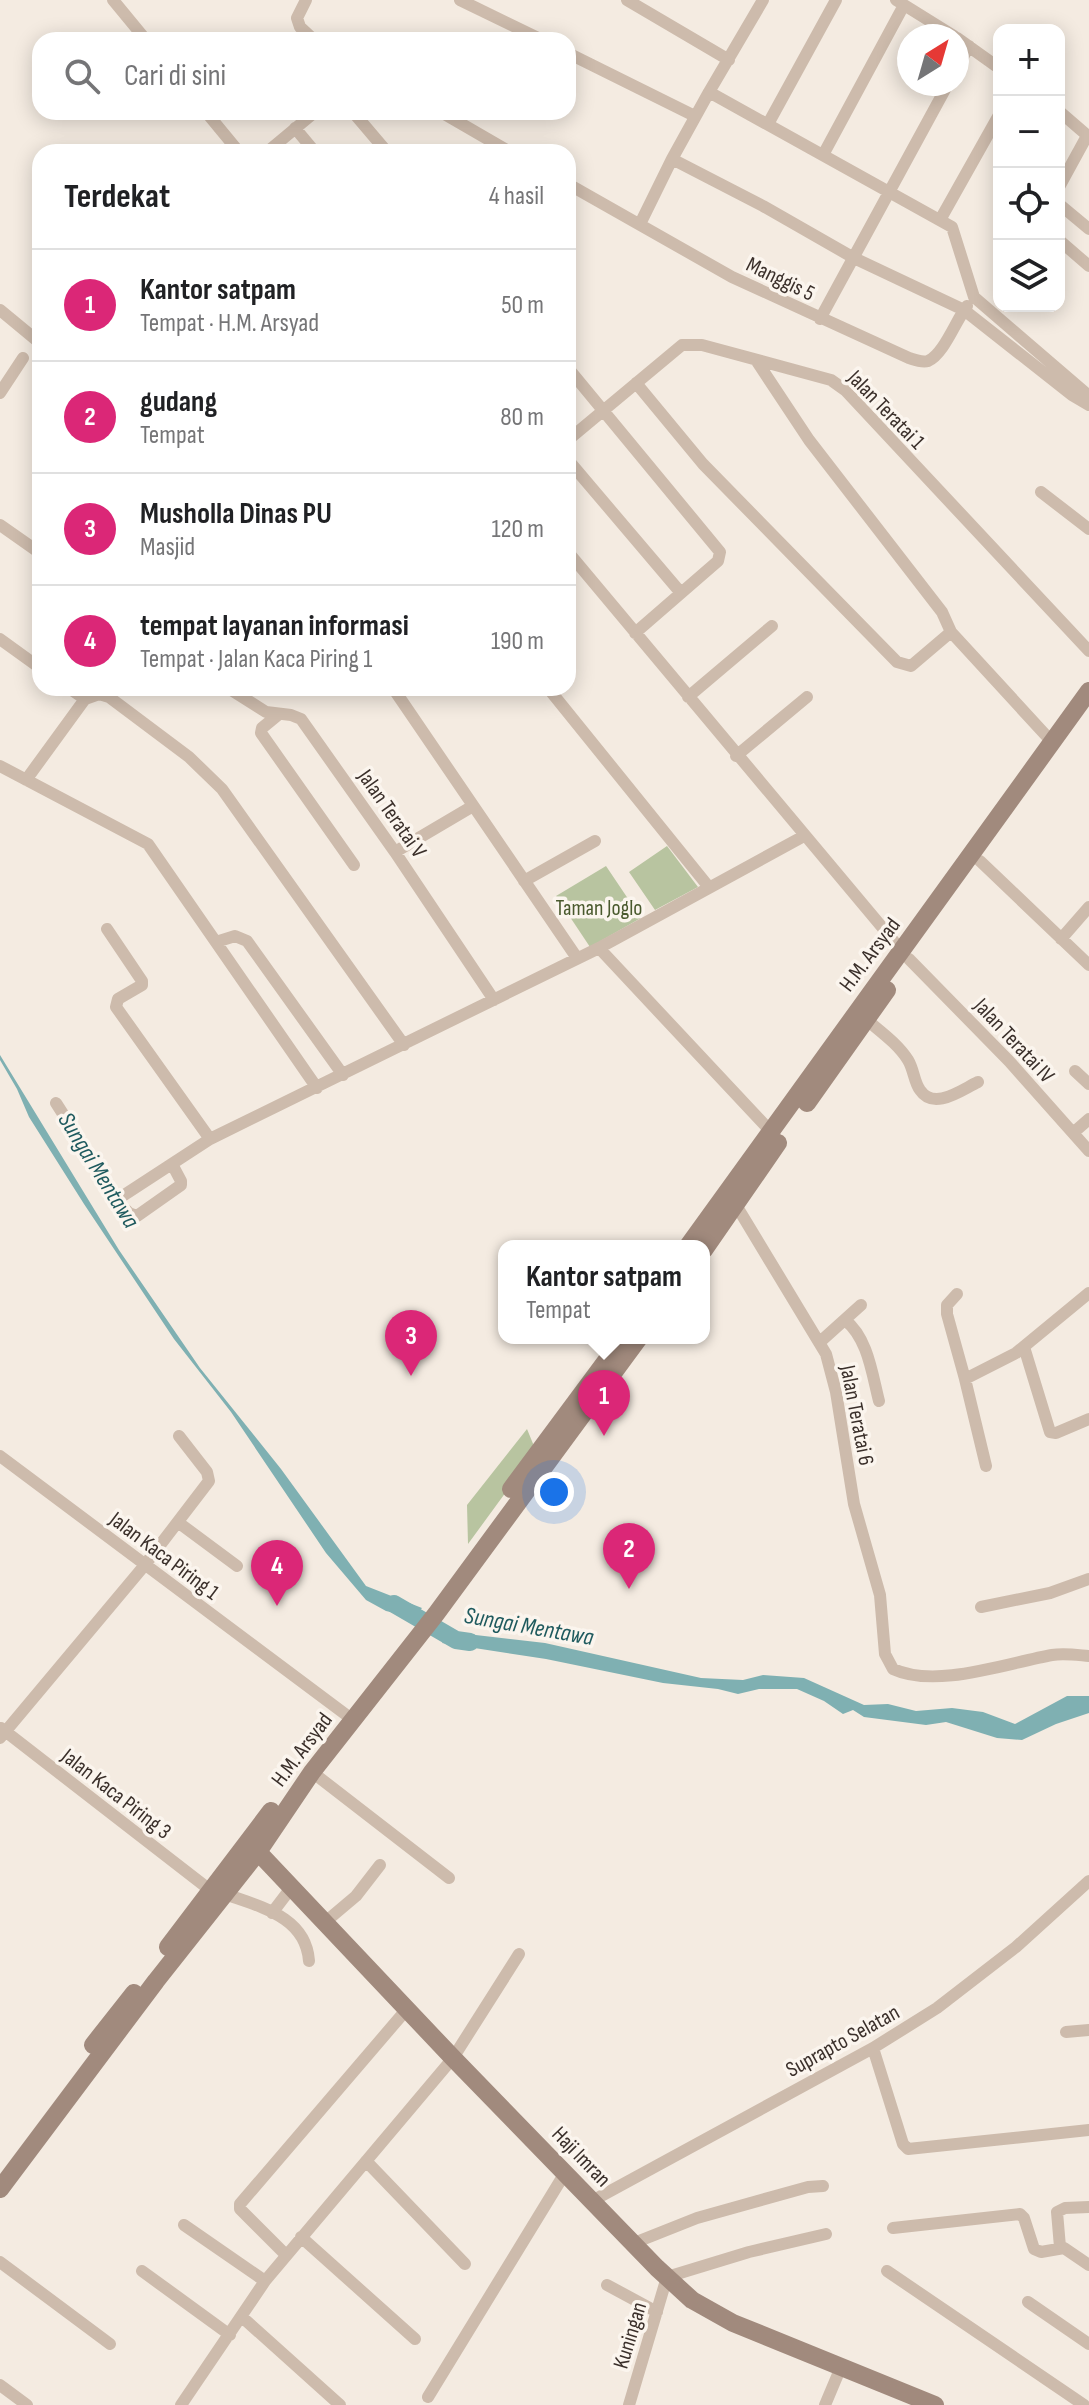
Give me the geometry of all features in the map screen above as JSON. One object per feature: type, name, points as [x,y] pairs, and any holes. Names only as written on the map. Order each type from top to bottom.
[{"type":"street","points":[[113,0],[139,32]]},
{"type":"street","points":[[305,32],[297,18],[306,0]]},
{"type":"street","points":[[460,0],[526,32]]},
{"type":"street","points":[[627,0],[729,60]]},
{"type":"street","points":[[640,224],[695,116],[763,0]]},
{"type":"street","points":[[768,124],[836,0]]},
{"type":"street","points":[[823,155],[900,2],[935,24]]},
{"type":"street","points":[[969,46],[993,64]]},
{"type":"street","points":[[576,57],[695,116]]},
{"type":"street","points":[[709,92],[954,230],[974,297],[1089,396]]},
{"type":"street","points":[[820,319],[941,96]]},
{"type":"street","points":[[1065,116],[1088,137],[1065,177]]},
{"type":"street","points":[[213,120],[232,144]]},
{"type":"street","points":[[276,144],[305,120]]},
{"type":"street","points":[[360,120],[380,144]]},
{"type":"street","points":[[454,120],[496,144]]},
{"type":"street","points":[[940,220],[993,126]]},
{"type":"street","points":[[295,128],[308,144]]},
{"type":"street","points":[[672,159],[854,258],[964,310],[1089,405]]},
{"type":"street","name":"Manggis 5","points":[[576,188],[732,277],[896,353],[926,362],[940,349],[974,297]]},
{"type":"street","points":[[1065,209],[1089,229]]},
{"type":"street","points":[[1065,245],[1089,266]]},
{"type":"street","points":[[0,310],[32,336]]},
{"type":"street","name":"Jalan Teratai 1","points":[[576,433],[682,345],[702,345],[821,377],[842,387],[1089,651]]},
{"type":"street","points":[[2,384],[23,358]]},
{"type":"street","points":[[756,360],[809,440],[942,612],[951,632],[1052,742]]},
{"type":"street","points":[[576,378],[720,552],[718,561],[635,633]]},
{"type":"street","points":[[636,383],[703,464],[897,662],[911,666],[951,632]]},
{"type":"street","points":[[576,469],[681,593]]},
{"type":"street","points":[[1041,492],[1089,529]]},
{"type":"street","points":[[0,525],[32,547]]},
{"type":"street","name":"Jalan Teratai IV","points":[[576,562],[906,955],[1009,1061],[1089,1151]]},
{"type":"street","points":[[688,697],[772,626]]},
{"type":"street","points":[[1,643],[32,663]]},
{"type":"street","name":"H.M. Arsyad","points":[[693,1240],[867,1020],[906,955],[1089,691]]},
{"type":"street","points":[[26,780],[76,696]]},
{"type":"street","points":[[106,696],[189,757],[215,781],[404,1045]]},
{"type":"street","name":"Jalan Teratai V","points":[[240,696],[258,708],[301,719],[494,1000]]},
{"type":"street","points":[[398,696],[577,958]]},
{"type":"street","points":[[554,696],[708,886]]},
{"type":"street","points":[[736,756],[807,697]]},
{"type":"street","name":"H.M. Arsyad","points":[[710,1242],[855,1014],[980,861],[1089,708]]},
{"type":"street","points":[[279,714],[262,728],[261,733],[354,865]]},
{"type":"street","points":[[0,766],[148,844],[317,1088]]},
{"type":"street","points":[[395,852],[473,806]]},
{"type":"street","points":[[118,1199],[210,1139],[599,948],[804,836]]},
{"type":"street","points":[[524,881],[595,841]]},
{"type":"street","points":[[980,861],[1089,965]]},
{"type":"street","points":[[1061,939],[1089,907]]},
{"type":"street","points":[[107,929],[142,981],[142,985],[118,999],[116,1007],[210,1139]]},
{"type":"street","points":[[216,942],[235,936],[247,941],[343,1075]]},
{"type":"street","points":[[599,948],[776,1137]]},
{"type":"street","points":[[867,1020],[900,1050],[914,1071],[920,1090],[929,1099],[941,1100],[978,1082]]},
{"type":"street","points":[[1075,1071],[1089,1084]]},
{"type":"street","points":[[56,1103],[129,1213],[137,1216],[181,1185],[172,1164]]},
{"type":"street","points":[[1073,1133],[1089,1119]]},
{"type":"street","name":"Jalan Teratai 6","points":[[736,1205],[821,1341],[836,1392],[854,1504],[880,1595],[885,1654],[889,1664],[906,1673],[956,1675],[1053,1655],[1089,1656]]},
{"type":"street","points":[[965,1379],[1024,1347],[1089,1293]]},
{"type":"street","points":[[957,1294],[947,1305],[947,1314],[986,1466]]},
{"type":"street","points":[[821,1341],[861,1305]]},
{"type":"street","points":[[845,1320],[854,1327],[866,1352],[879,1401]]},
{"type":"street","name":"H.M. Arsyad","points":[[431,1611],[619,1344]]},
{"type":"street","name":"H.M. Arsyad","points":[[218,1892],[258,1852],[312,1772],[417,1629],[634,1344]]},
{"type":"street","points":[[1024,1347],[1050,1432],[1056,1433],[1089,1419]]},
{"type":"street","points":[[2,1733],[144,1566],[209,1481],[209,1476],[179,1436]]},
{"type":"street","name":"Jalan Kaca Piring 1","points":[[0,1456],[345,1714]]},
{"type":"street","points":[[179,1523],[237,1566]]},
{"type":"street","points":[[981,1607],[1050,1593],[1089,1579]]},
{"type":"street","name":"H.M. Arsyad","points":[[0,2169],[218,1892],[345,1714],[417,1629]]},
{"type":"street","name":"Jalan Kaca Piring 3","points":[[2,1733],[218,1892],[272,1913],[299,1930],[308,1945],[309,1961]]},
{"type":"street","points":[[312,1772],[449,1878]]},
{"type":"street","name":"Haji Imran","points":[[258,1852],[453,2058],[692,2300],[733,2323],[935,2405]]},
{"type":"street","points":[[324,1923],[356,1896],[380,1865]]},
{"type":"street","name":"Suprapto Selatan","points":[[592,2201],[873,2048],[937,2008],[1016,1947],[1089,1881]]},
{"type":"street","points":[[272,1913],[291,1888]]},
{"type":"street","points":[[181,2405],[265,2281],[453,2058],[519,1954]]},
{"type":"street","name":"H.M. Arsyad","points":[[0,2189],[151,1978]]},
{"type":"street","points":[[286,2255],[240,2209],[240,2204],[407,2009]]},
{"type":"street","points":[[1066,2032],[1089,2030]]},
{"type":"street","points":[[873,2048],[903,2144],[908,2149],[1089,2130]]},
{"type":"street","points":[[366,2161],[465,2264]]},
{"type":"street","points":[[428,2397],[565,2173]]},
{"type":"street","points":[[634,2243],[697,2218],[808,2187],[823,2186]]},
{"type":"street","points":[[1060,2247],[1057,2212],[1065,2208],[1089,2207]]},
{"type":"street","points":[[893,2228],[1020,2214],[1034,2249],[1041,2252],[1060,2247],[1089,2265]]},
{"type":"street","points":[[184,2225],[265,2281]]},
{"type":"street","points":[[667,2277],[749,2252],[826,2234]]},
{"type":"street","points":[[301,2237],[415,2339]]},
{"type":"street","points":[[0,2262],[110,2344]]},
{"type":"street","points":[[142,2271],[230,2335]]},
{"type":"street","points":[[887,2271],[1084,2405]]},
{"type":"street","name":"Kuningan","points":[[629,2405],[667,2277]]},
{"type":"street","points":[[607,2285],[657,2312]]},
{"type":"street","points":[[1028,2302],[1089,2344]]},
{"type":"street","points":[[242,2317],[340,2405]]},
{"type":"street","points":[[825,2405],[841,2367]]},
{"type":"street","points":[[0,2385],[27,2405]]},
{"type":"green space","points":[[667,846],[698,887],[655,910],[629,872]]},
{"type":"green space","name":"Taman Joglo","points":[[606,866],[641,918],[590,947],[556,896]]},
{"type":"green space","points":[[527,1429],[536,1451],[468,1544],[467,1505]]},
{"type":"water","name":"Sungai Mentawa","points":[[0,1055],[119,1250],[200,1368],[281,1469],[366,1586],[422,1608],[411,1621],[366,1600],[326,1553],[231,1412],[174,1339],[84,1204],[29,1117]]},
{"type":"water","name":"Sungai Mentawa","points":[[450,1632],[545,1643],[701,1678],[743,1680],[763,1675],[804,1678],[864,1705],[888,1704],[916,1711],[952,1708],[983,1712],[1015,1724],[1067,1696],[1089,1696],[1089,1713],[1022,1740],[997,1738],[946,1722],[926,1725],[864,1717],[853,1710],[843,1714],[797,1689],[759,1689],[738,1694],[442,1643]]},
{"type":"waterway","name":"Sungai Mentawa","points":[[394,1604],[456,1640],[470,1642]]},
{"type":"place","name":"Musholla Dinas PU","points":[[411,1376]]},
{"type":"place","name":"Kantor satpam","points":[[604,1436]]},
{"type":"place","name":"gudang","points":[[629,1589]]},
{"type":"place","name":"tempat layanan informasi","points":[[277,1606]]}]
